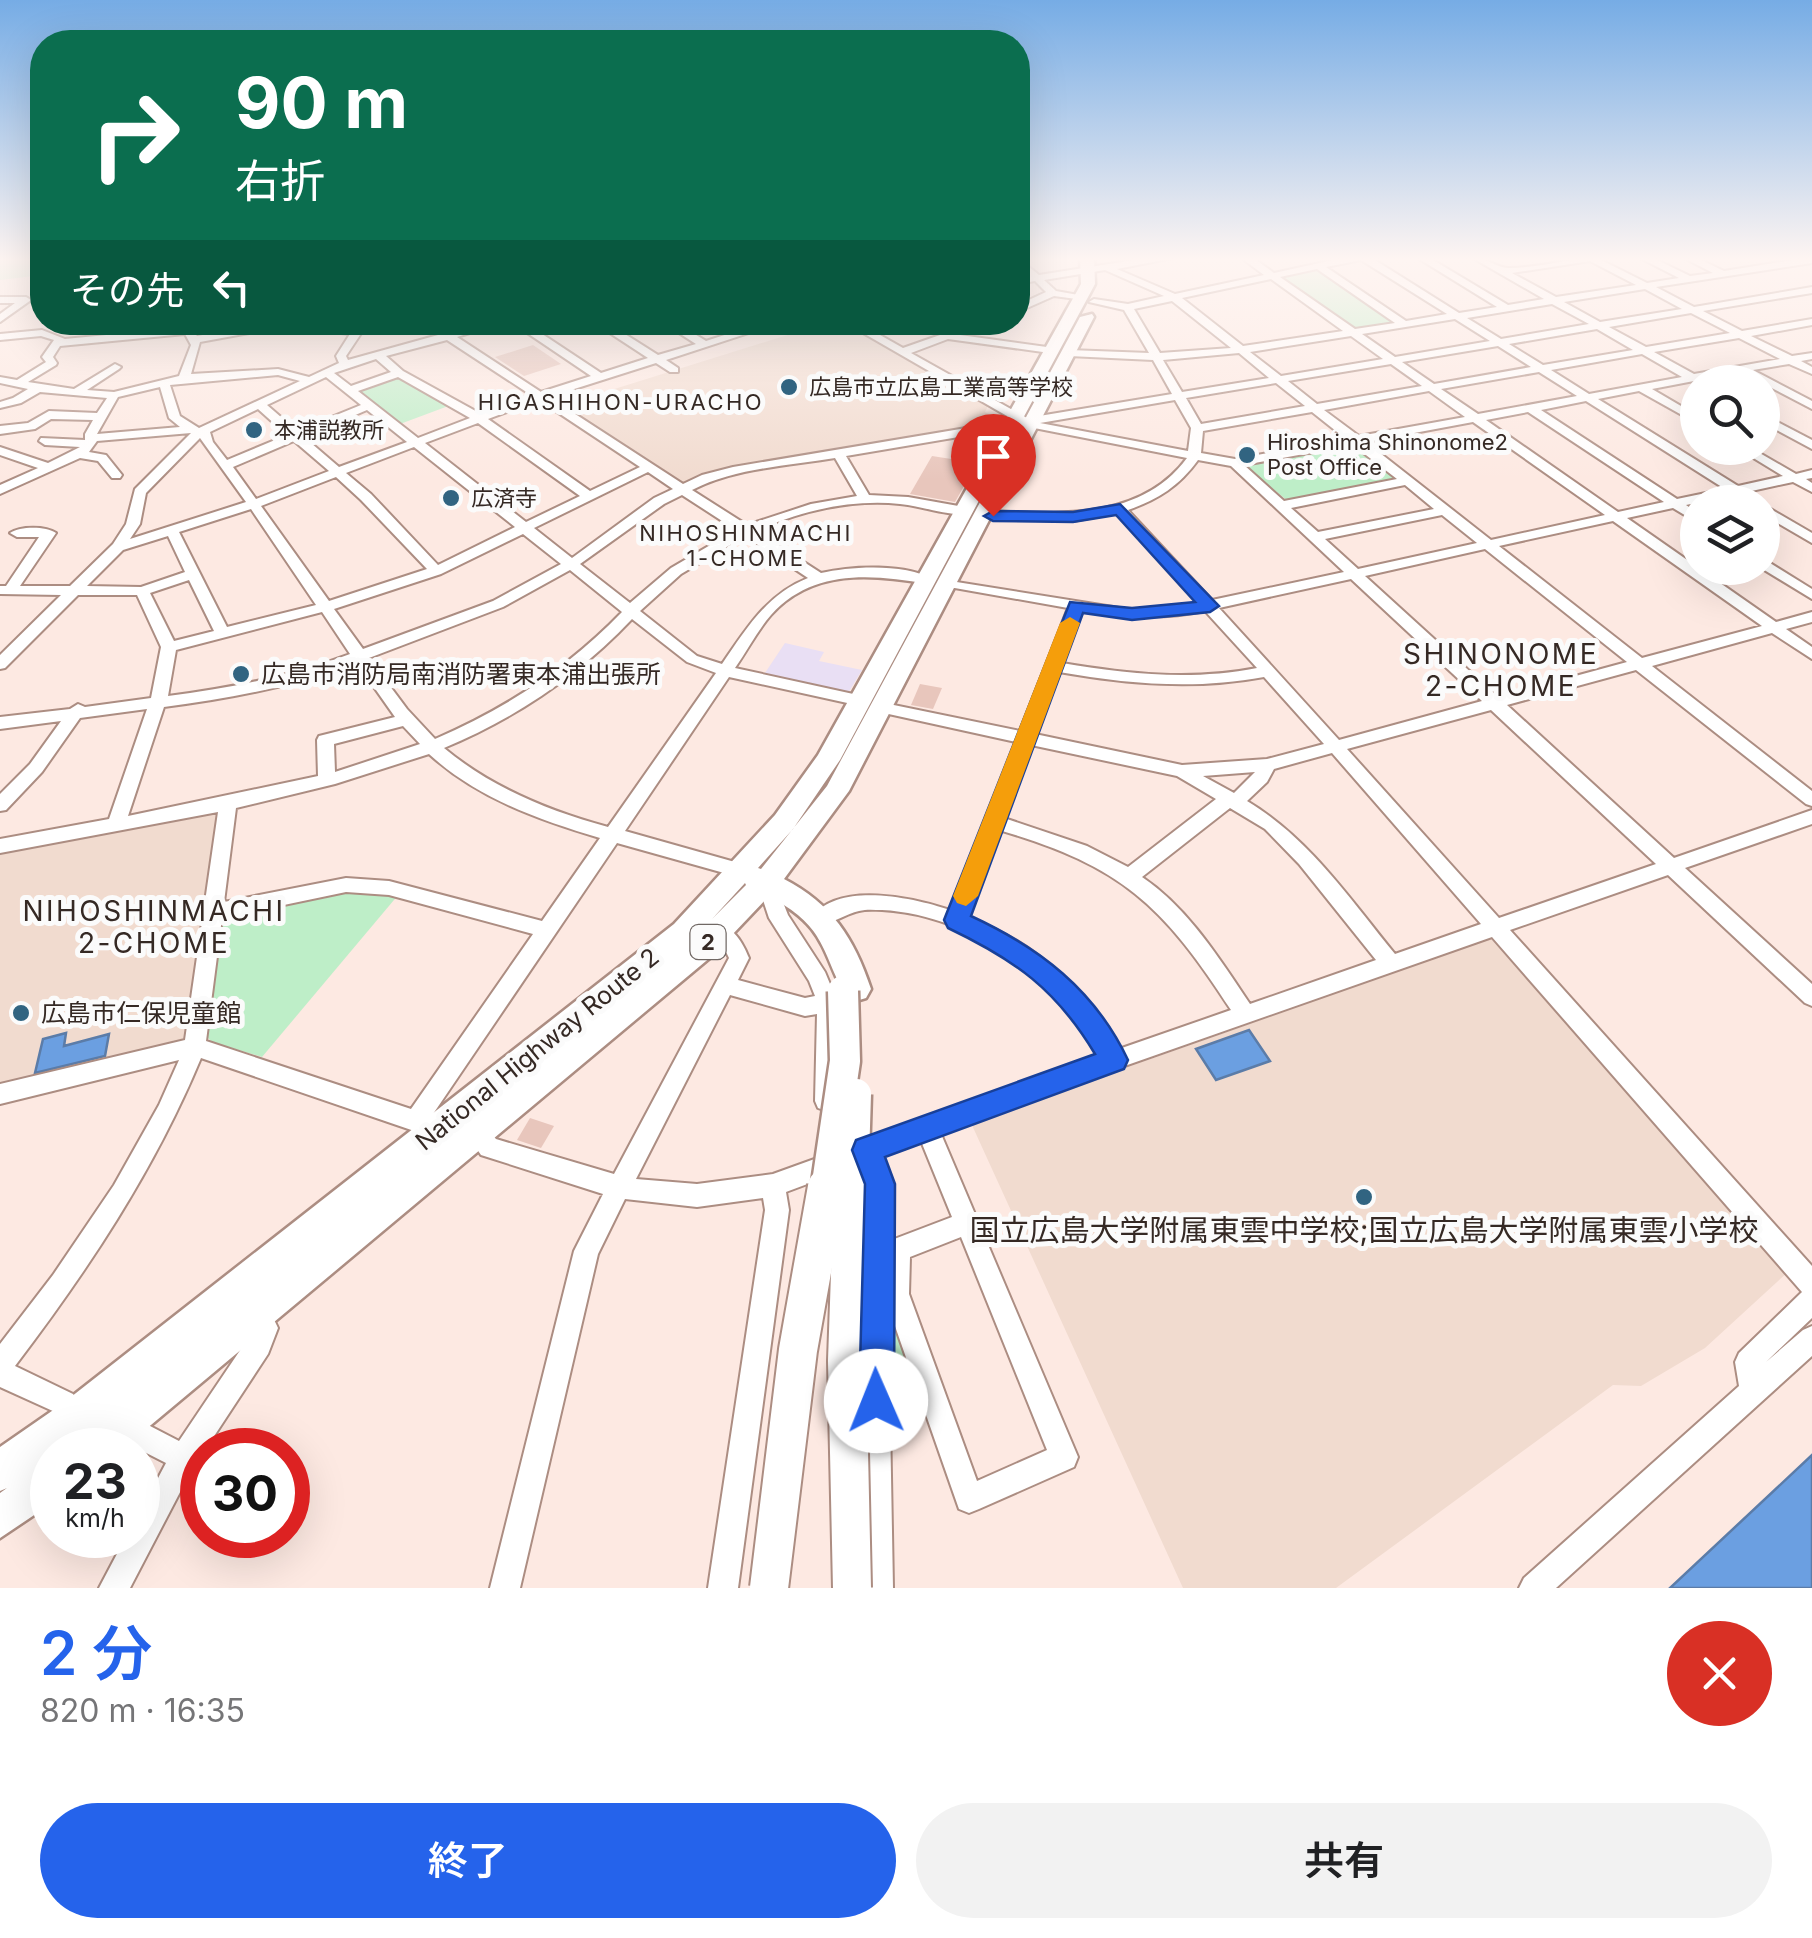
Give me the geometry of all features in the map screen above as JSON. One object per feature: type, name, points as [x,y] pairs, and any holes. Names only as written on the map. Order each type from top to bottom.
[{"type":"highway","name":"National Highway Route 2","points":[[0,1471],[76,1418],[425,1126],[754,877],[837,791],[872,705],[1071,331]]},
{"type":"highway","name":"National Highway Route 2","points":[[120,1428],[478,1136],[717,932],[754,877]]},
{"type":"highway","points":[[754,877],[798,897],[822,917],[845,953],[842,994],[846,1034],[840,1101],[783,1449],[769,1588]]},
{"type":"highway","points":[[754,877],[821,941],[842,994],[860,1057],[852,1142],[847,1361],[852,1588]]},
{"type":"highway","points":[[0,1518],[30,1496]]},
{"type":"street","points":[[0,846],[327,778],[430,746],[504,713],[550,684],[682,566],[748,532],[808,510],[866,499],[974,513],[1073,517],[1120,509],[1154,496],[1179,476],[1194,456],[1197,428],[1141,331]]},
{"type":"street","points":[[1216,331],[1812,800]]},
{"type":"street","points":[[1351,331],[1812,654]]},
{"type":"street","points":[[948,335],[1060,352],[1156,357],[1240,350],[1365,331]]},
{"type":"street","points":[[1482,331],[1726,485]]},
{"type":"street","points":[[0,722],[252,689],[358,658],[481,612],[573,562],[682,488],[719,474],[1556,331]]},
{"type":"street","points":[[1609,331],[1680,371]]},
{"type":"street","points":[[1733,331],[1812,371]]},
{"type":"street","points":[[1197,428],[1757,331]]},
{"type":"street","points":[[0,337],[30,334]]},
{"type":"street","points":[[49,335],[60,338],[60,343]]},
{"type":"street","points":[[20,383],[46,370],[52,363],[47,357],[60,343],[91,335]]},
{"type":"street","points":[[184,378],[192,335]]},
{"type":"street","points":[[194,340],[223,335]]},
{"type":"street","points":[[345,364],[340,356],[356,335]]},
{"type":"street","points":[[424,335],[427,341]]},
{"type":"street","points":[[30,461],[51,442],[86,445],[199,431],[261,406],[345,364],[452,335]]},
{"type":"street","points":[[536,335],[599,377]]},
{"type":"street","points":[[619,335],[674,370]]},
{"type":"street","points":[[689,335],[705,344]]},
{"type":"street","points":[[118,548],[254,504],[539,396],[730,335]]},
{"type":"street","points":[[872,335],[1022,421],[1234,463],[1680,382]]},
{"type":"street","points":[[903,352],[957,335]]},
{"type":"street","points":[[448,336],[818,578]]},
{"type":"street","points":[[376,354],[399,373],[479,418],[590,497]]},
{"type":"street","points":[[1760,365],[1812,356]]},
{"type":"street","points":[[79,390],[115,367]]},
{"type":"street","points":[[0,380],[114,395],[184,378],[278,372],[308,380]]},
{"type":"street","points":[[326,372],[692,659],[725,671],[872,705],[1182,771],[1267,765],[1812,616]]},
{"type":"street","points":[[351,390],[399,373]]},
{"type":"street","points":[[164,383],[175,418],[199,431],[226,465],[404,720],[456,768],[522,804],[612,836],[754,877]]},
{"type":"street","points":[[0,405],[17,402],[40,387]]},
{"type":"street","points":[[1640,387],[1680,410]]},
{"type":"street","points":[[1780,389],[1812,406]]},
{"type":"street","points":[[0,490],[50,468],[86,445],[114,395]]},
{"type":"street","points":[[226,465],[370,405]]},
{"type":"street","points":[[261,406],[338,472],[436,571]]},
{"type":"street","points":[[1530,408],[1680,507]]},
{"type":"street","points":[[0,430],[31,426],[49,414],[100,417]]},
{"type":"street","points":[[1780,427],[1812,445]]},
{"type":"street","points":[[0,664],[118,548],[134,524],[140,492],[199,431]]},
{"type":"street","points":[[86,445],[116,475]]},
{"type":"street","points":[[0,451],[50,468]]},
{"type":"street","points":[[838,454],[866,499]]},
{"type":"street","points":[[1234,463],[1812,997]]},
{"type":"street","points":[[1772,465],[1812,488]]},
{"type":"street","points":[[170,647],[325,607],[436,571],[649,467]]},
{"type":"street","points":[[1763,485],[1812,474]]},
{"type":"street","points":[[1282,506],[1407,481]]},
{"type":"street","points":[[0,1094],[194,1047],[425,1126],[546,930],[766,612],[788,590],[818,578],[882,572],[1132,614],[1210,606],[1680,503]]},
{"type":"street","points":[[1120,509],[1335,745],[1494,931],[1812,1285]]},
{"type":"street","points":[[1315,537],[1446,510]]},
{"type":"street","points":[[1780,519],[1812,539]]},
{"type":"street","points":[[172,530],[223,634]]},
{"type":"street","points":[[4,591],[49,534],[16,533]]},
{"type":"street","points":[[4,591],[142,592],[193,574]]},
{"type":"street","points":[[1780,574],[1812,595]]},
{"type":"street","points":[[118,822],[158,702],[170,647],[142,592]]},
{"type":"street","points":[[956,920],[1076,606]]},
{"type":"street","points":[[1053,666],[1148,683],[1188,684],[1269,671]]},
{"type":"street","points":[[0,804],[36,768],[78,709]]},
{"type":"street","points":[[327,778],[325,740],[404,720]]},
{"type":"street","points":[[1131,875],[1262,778],[1267,765]]},
{"type":"street","points":[[1182,771],[1271,824],[1306,859],[1391,964]]},
{"type":"street","points":[[0,1365],[62,1284],[122,1192],[168,1111],[194,1047],[228,800]]},
{"type":"street","points":[[478,1136],[489,1146],[615,1190],[698,1198],[773,1185],[1114,1060],[1812,818]]},
{"type":"street","points":[[994,822],[1086,850],[1131,875],[1196,938],[1245,1014]]},
{"type":"street","points":[[214,912],[346,885],[388,888],[546,930]]},
{"type":"street","points":[[822,917],[868,902],[956,920],[1001,942],[1058,982],[1083,1010],[1114,1060]]},
{"type":"street","points":[[504,1588],[586,1251],[739,958],[733,943],[717,932]]},
{"type":"street","points":[[724,985],[806,1007],[842,994],[822,1166]]},
{"type":"street","points":[[927,1127],[1064,1457],[969,1500],[896,1294],[898,1250],[966,1223]]},
{"type":"street","points":[[867,1150],[880,1184],[876,1289],[878,1588]]},
{"type":"street","points":[[724,1588],[777,1210],[773,1185]]},
{"type":"street","points":[[1754,1393],[1748,1362],[1812,1300]]},
{"type":"street","points":[[204,1428],[259,1345],[265,1328],[258,1314]]},
{"type":"street","points":[[1534,1588],[1812,1339]]},
{"type":"street","points":[[0,1374],[64,1403],[76,1418]]},
{"type":"street","points":[[123,1426],[180,1456]]},
{"type":"street","points":[[114,1588],[180,1465]]},
{"type":"shaded area","name":"広島市立広島工業高等学校","points":[[788,335],[866,335],[989,404],[985,412],[989,414],[981,425],[741,466],[681,483],[560,406]]},
{"type":"shaded area","points":[[785,643],[824,652],[819,661],[862,670],[847,695],[763,676]]},
{"type":"shaded area","points":[[221,809],[186,1041],[0,1087],[0,851]]},
{"type":"shaded area","name":"国立広島大学附属東雲中学校;国立広島大学附属東雲小学校","points":[[1490,938],[1789,1271],[1705,1348],[1641,1386],[1613,1385],[1336,1588],[1183,1588],[971,1123]]},
{"type":"green space","points":[[396,376],[451,405],[400,424],[357,391]]},
{"type":"green space","points":[[1356,444],[1398,480],[1289,502],[1244,465]]},
{"type":"green space","points":[[342,889],[399,894],[262,1057],[212,1042],[202,1032],[217,922],[229,912]]},
{"type":"green space","points":[[887,1302],[921,1394],[885,1409]]},
{"type":"water","points":[[1249,1030],[1270,1061],[1216,1080],[1196,1049]]},
{"type":"water","points":[[66,1033],[64,1046],[109,1034],[105,1056],[35,1073],[43,1039]]},
{"type":"water","points":[[1812,1455],[1812,1588],[1670,1588]]},
{"type":"building","points":[[533,345],[561,364],[524,376],[495,357]]},
{"type":"building","points":[[932,456],[977,463],[955,502],[910,494]]},
{"type":"building","points":[[920,684],[942,688],[933,709],[911,705]]},
{"type":"building","points":[[530,1118],[554,1126],[541,1148],[517,1140]]},
{"type":"slow traffic","points":[[966,896],[1070,623]]},
{"type":"place","name":"広島市立広島工業高等学校","points":[[789,387]]},
{"type":"place","name":"本浦説教所","points":[[254,430]]},
{"type":"place","name":"Hiroshima Shinonome2 Post Office","points":[[1247,455]]},
{"type":"place","name":"広済寺","points":[[451,498]]},
{"type":"place","name":"広島市消防局南消防署東本浦出張所","points":[[241,674]]},
{"type":"place","name":"広島市仁保児童館","points":[[21,1013]]},
{"type":"place","name":"国立広島大学附属東雲中学校;国立広島大学附属東雲小学校","points":[[1364,1197]]},
{"type":"district","name":"HIGASHIHON-URACHO","points":[[621,402]]},
{"type":"district","name":"NIHOSHINMACHI 1-CHOME","points":[[746,546]]},
{"type":"district","name":"SHINONOME 2-CHOME","points":[[1501,670]]},
{"type":"district","name":"NIHOSHINMACHI 2-CHOME","points":[[154,927]]},
{"type":"route","points":[[876,1401],[880,1184],[867,1150],[1114,1060],[1083,1010],[1058,982],[1001,942],[956,920],[1076,606],[1132,614],[1210,606],[1120,509],[1073,517],[993,516]]}]
